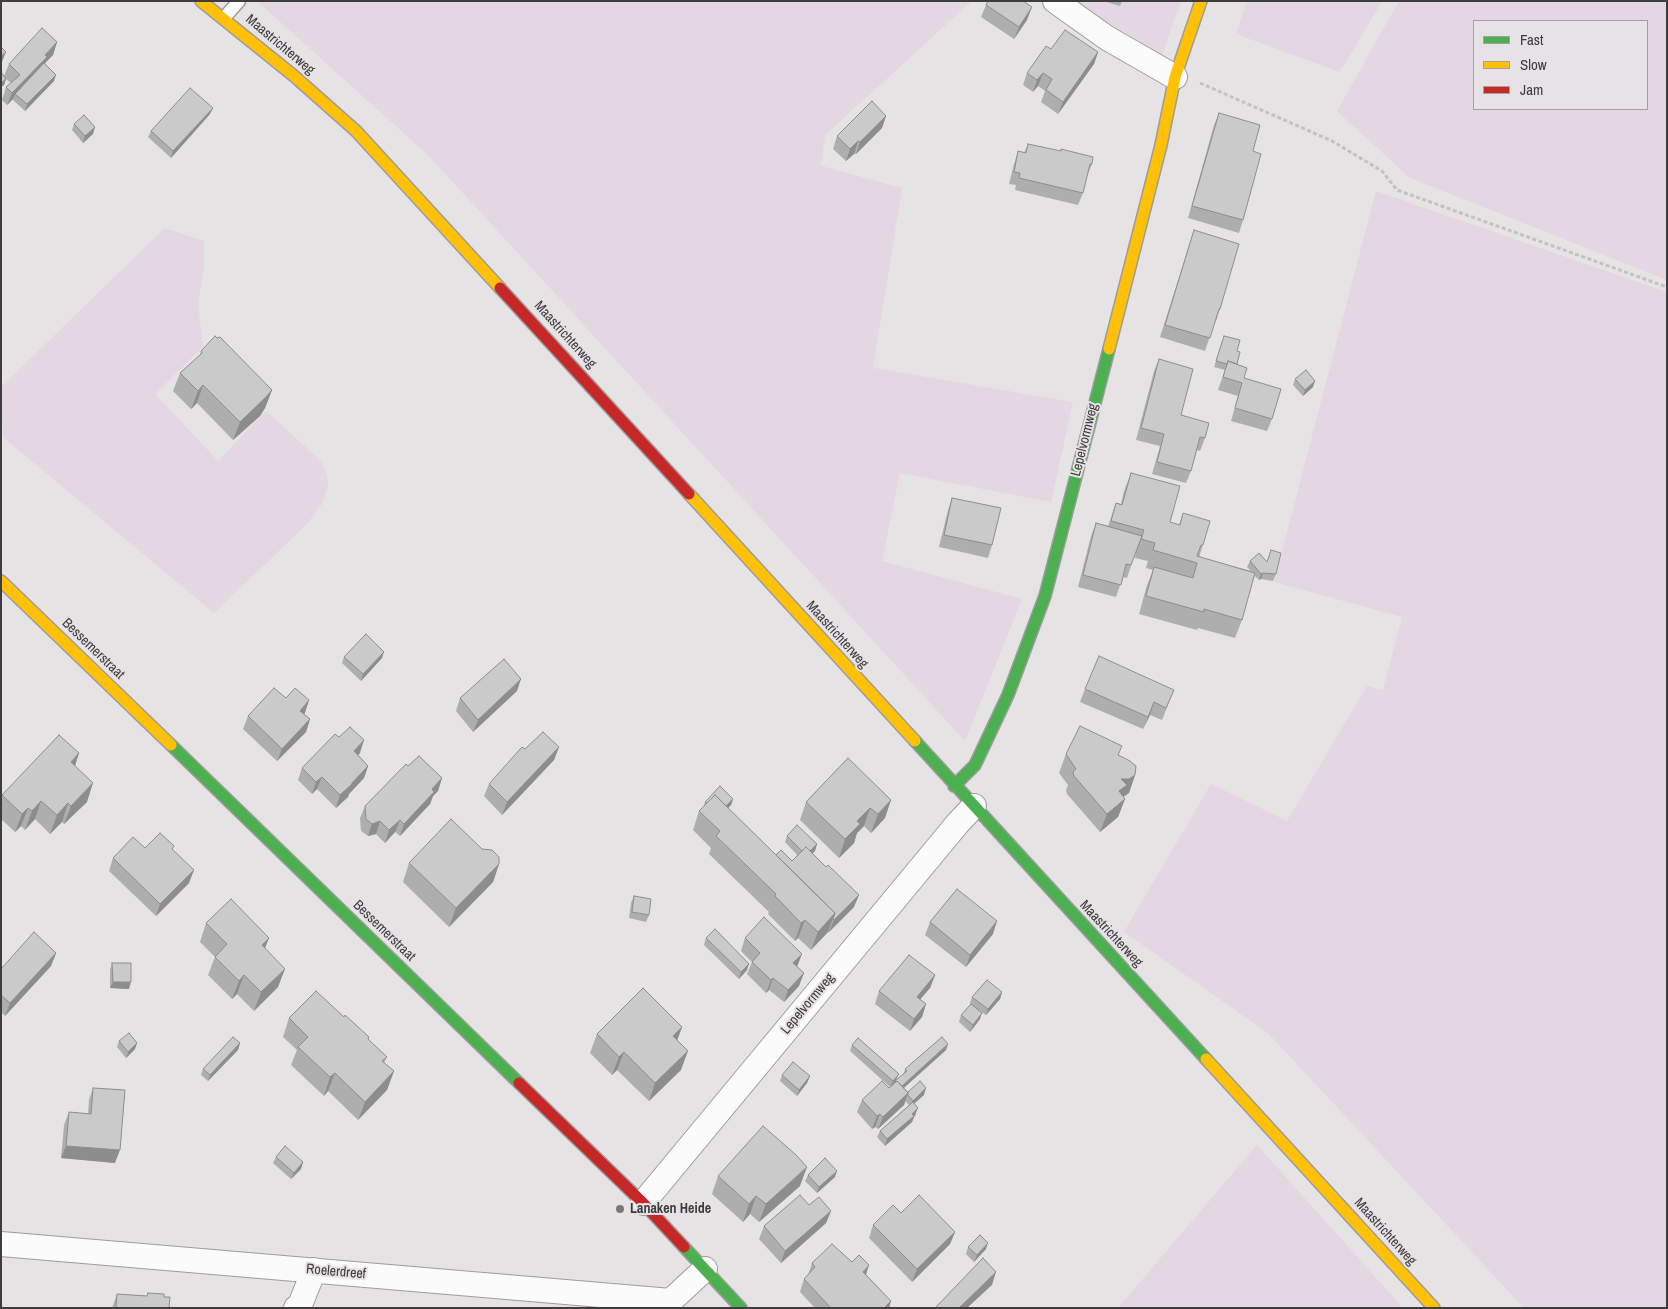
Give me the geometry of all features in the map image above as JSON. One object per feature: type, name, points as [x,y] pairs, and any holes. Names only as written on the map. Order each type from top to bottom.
[{"type":"street","name":"Maastrichterweg","points":[[201,1],[294,76],[356,131],[1434,1308]]},
{"type":"street","points":[[1054,1],[1107,38],[1175,77]]},
{"type":"street","name":"Lepelvormweg","points":[[954,786],[975,765],[1008,695],[1045,596],[1161,145],[1175,77],[1201,1]]},
{"type":"street","name":"Bessemerstraat","points":[[4,588],[643,1203],[741,1308]]},
{"type":"street","name":"Lepelvormweg","points":[[643,1203],[974,806]]},
{"type":"street","name":"Roelerdreef","points":[[1,1244],[314,1270],[667,1304]]},
{"type":"street","points":[[667,1304],[706,1269]]},
{"type":"street","points":[[296,1308],[300,1305],[314,1270]]},
{"type":"lane","points":[[224,18],[239,1]]},
{"type":"path","points":[[1175,77],[1205,84],[1332,141],[1382,171],[1397,190],[1667,287]]},
{"type":"shaded area","points":[[257,1],[972,1],[825,135],[821,166],[902,188],[873,368],[1073,402],[1051,502],[900,473],[882,561],[1022,599],[965,741],[429,156]]},
{"type":"shaded area","points":[[1075,1],[1181,1],[1162,55]]},
{"type":"shaded area","points":[[1247,1],[1382,1],[1340,72],[1236,34]]},
{"type":"shaded area","points":[[1399,1],[1667,1],[1667,280],[1410,178],[1337,111]]},
{"type":"shaded area","points":[[1376,191],[1667,292],[1667,1308],[1524,1308],[1268,1033],[1124,932],[1211,784],[1287,821],[1367,686],[1383,690],[1402,617],[1274,582]]},
{"type":"shaded area","points":[[165,228],[204,241],[204,266],[198,304],[203,347],[155,394],[218,461],[266,411],[320,460],[327,475],[328,485],[322,504],[306,525],[214,613],[3,437],[1,387]]},
{"type":"shaded area","points":[[1257,1145],[1403,1308],[1118,1308]]},
{"type":"building","points":[[988,1],[1023,1],[1032,7],[1019,27],[986,5]]},
{"type":"building","points":[[42,28],[57,42],[45,55],[47,57],[12,93],[6,87],[20,75],[9,64]]},
{"type":"building","points":[[1065,30],[1098,52],[1063,102],[1046,90],[1052,79],[1043,73],[1037,80],[1027,73],[1046,46],[1051,49]]},
{"type":"building","points":[[1,47],[6,52],[1,56]]},
{"type":"building","points":[[44,63],[56,75],[27,104],[15,94]]},
{"type":"building","points":[[1,72],[6,79],[1,83]]},
{"type":"building","points":[[190,88],[213,108],[173,151],[151,131]]},
{"type":"building","points":[[872,101],[886,116],[860,142],[858,141],[850,149],[837,136]]},
{"type":"building","points":[[1219,113],[1260,125],[1253,151],[1261,154],[1243,220],[1192,206]]},
{"type":"building","points":[[84,115],[95,127],[85,136],[74,124]]},
{"type":"building","points":[[1028,144],[1061,151],[1061,149],[1093,157],[1083,193],[1019,178],[1020,173],[1014,172],[1018,151],[1026,153]]},
{"type":"building","points":[[1194,230],[1239,244],[1210,338],[1165,325]]},
{"type":"building","points":[[215,336],[217,338],[220,337],[272,390],[240,422],[203,385],[198,391],[180,373],[202,353],[201,351]]},
{"type":"building","points":[[1224,336],[1240,340],[1237,351],[1240,352],[1237,364],[1228,361],[1227,364],[1216,361]]},
{"type":"building","points":[[1159,359],[1193,369],[1181,415],[1209,423],[1205,438],[1200,437],[1191,471],[1157,462],[1164,434],[1141,428]]},
{"type":"building","points":[[1228,361],[1247,368],[1244,378],[1281,389],[1272,419],[1235,408],[1242,383],[1223,377]]},
{"type":"building","points":[[1306,370],[1315,381],[1305,390],[1295,379]]},
{"type":"building","points":[[1131,473],[1180,486],[1170,522],[1180,525],[1183,513],[1210,521],[1203,545],[1201,545],[1197,556],[1255,573],[1242,620],[1146,596],[1154,567],[1193,578],[1197,563],[1153,550],[1155,543],[1141,539],[1144,530],[1111,521],[1116,503],[1122,505]]},
{"type":"building","points":[[952,498],[1001,508],[992,545],[944,535]]},
{"type":"building","points":[[1096,523],[1142,536],[1131,565],[1126,564],[1121,585],[1083,575]]},
{"type":"building","points":[[1271,550],[1281,553],[1276,574],[1261,574],[1250,561],[1259,553],[1267,562]]},
{"type":"building","points":[[366,634],[384,652],[363,674],[344,657]]},
{"type":"building","points":[[1099,656],[1174,690],[1166,708],[1154,702],[1148,717],[1085,689]]},
{"type":"building","points":[[504,659],[521,679],[478,720],[460,698]]},
{"type":"building","points":[[274,688],[286,698],[295,688],[309,700],[300,711],[310,719],[282,749],[248,716]]},
{"type":"building","points":[[1080,726],[1122,746],[1118,755],[1136,766],[1135,775],[1129,779],[1121,779],[1127,785],[1119,791],[1125,799],[1107,814],[1074,776],[1073,772],[1076,769],[1066,754]]},
{"type":"building","points":[[350,727],[364,740],[354,751],[368,766],[340,795],[322,777],[316,782],[302,768],[335,734],[339,737]]},
{"type":"building","points":[[543,732],[559,747],[507,802],[489,784],[522,747],[525,749]]},
{"type":"building","points":[[59,735],[79,753],[71,762],[93,783],[71,806],[68,803],[57,815],[41,801],[32,811],[28,808],[22,814],[2,795]]},
{"type":"building","points":[[419,756],[442,778],[432,789],[434,792],[404,824],[400,820],[389,830],[380,821],[372,824],[366,819],[365,806],[406,764],[408,766]]},
{"type":"building","points":[[848,758],[891,800],[878,814],[870,808],[857,821],[860,824],[845,839],[806,802]]},
{"type":"building","points":[[720,786],[733,799],[726,806],[715,795],[707,803],[705,802]]},
{"type":"building","points":[[715,795],[835,913],[818,932],[805,920],[801,923],[775,896],[776,894],[716,836],[720,831],[699,811]]},
{"type":"building","points":[[451,819],[482,849],[492,850],[499,857],[499,864],[456,908],[409,863]]},
{"type":"building","points":[[797,825],[817,844],[810,851],[806,847],[802,851],[787,836]]},
{"type":"building","points":[[160,833],[174,846],[172,849],[194,870],[160,904],[113,858],[133,837],[145,848]]},
{"type":"building","points":[[806,847],[859,895],[834,920],[835,913],[776,855],[781,850],[792,861]]},
{"type":"building","points":[[957,889],[997,921],[970,955],[930,922]]},
{"type":"building","points":[[634,896],[651,899],[649,915],[632,912]]},
{"type":"building","points":[[231,899],[269,938],[262,945],[285,969],[261,992],[244,975],[239,981],[215,957],[227,944],[206,923]]},
{"type":"building","points":[[764,917],[802,954],[793,963],[804,973],[788,990],[773,978],[771,980],[752,962],[760,953],[745,938]]},
{"type":"building","points":[[715,929],[749,964],[741,972],[706,938]]},
{"type":"building","points":[[34,932],[56,953],[10,1003],[1,995],[1,969]]},
{"type":"building","points":[[909,955],[935,975],[917,997],[926,1004],[914,1019],[879,991]]},
{"type":"building","points":[[112,963],[131,963],[131,982],[113,982]]},
{"type":"building","points":[[987,980],[1002,992],[988,1009],[972,997]]},
{"type":"building","points":[[643,988],[682,1027],[673,1036],[688,1051],[655,1083],[624,1052],[619,1057],[597,1034]]},
{"type":"building","points":[[316,991],[369,1037],[368,1039],[387,1057],[382,1061],[394,1071],[365,1102],[335,1073],[330,1077],[298,1047],[308,1037],[289,1018]]},
{"type":"building","points":[[971,1004],[982,1013],[973,1025],[961,1015]]},
{"type":"building","points":[[129,1033],[137,1043],[128,1052],[119,1041]]},
{"type":"building","points":[[233,1037],[240,1043],[210,1075],[203,1069]]},
{"type":"building","points":[[942,1037],[948,1044],[902,1086],[895,1081],[907,1071],[905,1069]]},
{"type":"building","points":[[858,1038],[899,1074],[893,1081],[852,1045]]},
{"type":"building","points":[[793,1062],[810,1076],[799,1090],[782,1075]]},
{"type":"building","points":[[882,1081],[889,1088],[897,1081],[908,1093],[883,1117],[880,1114],[877,1116],[862,1100]]},
{"type":"building","points":[[920,1081],[926,1088],[913,1101],[908,1092]]},
{"type":"building","points":[[93,1088],[125,1090],[120,1150],[66,1146],[69,1112],[91,1114]]},
{"type":"building","points":[[913,1102],[918,1108],[912,1114],[914,1116],[887,1139],[880,1131]]},
{"type":"building","points":[[763,1126],[807,1167],[766,1204],[756,1196],[749,1204],[718,1176]]},
{"type":"building","points":[[285,1146],[303,1162],[294,1173],[276,1157]]},
{"type":"building","points":[[825,1158],[837,1171],[819,1187],[808,1175]]},
{"type":"building","points":[[800,1195],[809,1205],[819,1197],[831,1211],[785,1251],[764,1226]]},
{"type":"building","points":[[919,1195],[955,1232],[917,1269],[873,1225],[893,1205],[901,1213]]},
{"type":"building","points":[[980,1235],[988,1243],[977,1255],[968,1247]]},
{"type":"building","points":[[832,1244],[852,1262],[859,1255],[869,1265],[863,1272],[891,1301],[884,1308],[831,1308],[804,1279],[815,1267],[812,1263]]},
{"type":"building","points":[[983,1258],[996,1272],[959,1308],[935,1308]]},
{"type":"building","points":[[148,1293],[164,1294],[164,1297],[170,1297],[169,1308],[116,1308],[117,1294],[147,1296]]},
{"type":"traffic: fast","points":[[954,786],[975,765],[1008,695],[1045,596],[1109,349]]},
{"type":"traffic: fast","points":[[915,741],[1206,1059]]},
{"type":"traffic: fast","points":[[171,745],[519,1083]]},
{"type":"traffic: fast","points":[[684,1247],[741,1308]]},
{"type":"traffic: slow","points":[[201,1],[294,76],[356,131],[500,288]]},
{"type":"traffic: slow","points":[[1109,349],[1161,145],[1175,77],[1201,1]]},
{"type":"traffic: slow","points":[[689,494],[915,741]]},
{"type":"traffic: slow","points":[[1,581],[171,745]]},
{"type":"traffic: slow","points":[[1206,1059],[1434,1308]]},
{"type":"traffic: jam","points":[[500,288],[689,494]]},
{"type":"traffic: jam","points":[[519,1083],[643,1203],[684,1247]]},
{"type":"place","name":"Lanaken Heide","points":[[620,1209]]}]
